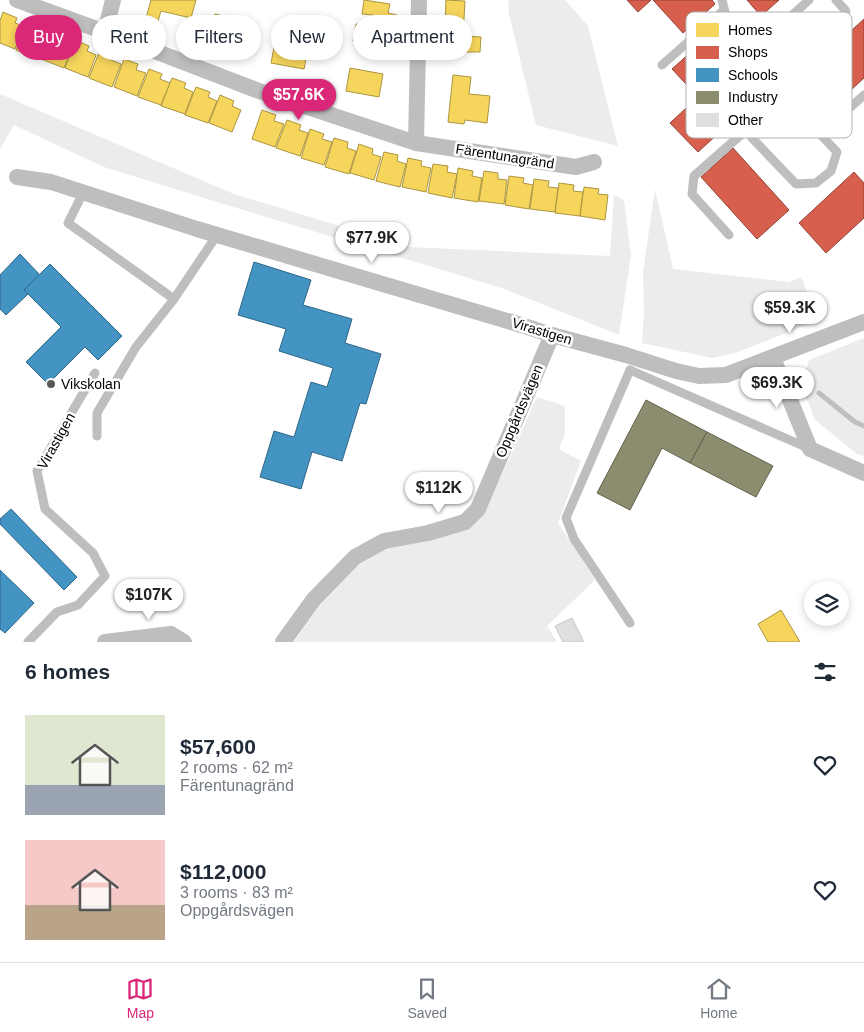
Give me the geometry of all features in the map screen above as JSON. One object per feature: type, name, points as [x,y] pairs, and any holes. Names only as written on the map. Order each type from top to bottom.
[{"type":"street","name":"Färentunagränd","points":[[17,0],[92,28]]},
{"type":"street","points":[[109,15],[113,0]]},
{"type":"street","points":[[416,143],[419,0]]},
{"type":"street","name":"Färentunagränd","points":[[166,56],[259,91],[416,143],[576,167],[594,162]]},
{"type":"street","name":"Virastigen","points":[[17,177],[51,182],[217,235],[512,322],[628,362],[699,376],[726,375],[864,322]]},
{"type":"street","name":"Oppgårdsvägen","points":[[283,642],[314,599],[355,557],[384,541],[428,533],[465,522],[478,508],[552,335]]},
{"type":"street","points":[[773,358],[810,449]]},
{"type":"street","name":"Virastigen","points":[[810,449],[864,473]]},
{"type":"street","points":[[105,642],[171,634],[184,642]]},
{"type":"lane","points":[[722,0],[724,10],[722,12]]},
{"type":"lane","points":[[796,12],[809,0]]},
{"type":"lane","points":[[836,0],[846,11]]},
{"type":"lane","points":[[662,65],[686,44]]},
{"type":"lane","points":[[852,106],[864,95]]},
{"type":"lane","points":[[729,235],[692,194],[694,176],[737,138]]},
{"type":"lane","points":[[752,138],[796,184],[816,183],[831,171],[837,152],[824,138]]},
{"type":"lane","points":[[84,192],[68,223],[174,299]]},
{"type":"lane","name":"Virastigen","points":[[97,436],[97,413],[136,347],[174,299],[217,235]]},
{"type":"lane","points":[[628,362],[566,518],[574,539],[630,623]]},
{"type":"lane","name":"Virastigen","points":[[628,362],[810,449]]},
{"type":"lane","name":"Virastigen","points":[[28,642],[57,612],[78,605],[105,576],[94,553],[45,509],[37,470],[95,373]]},
{"type":"shaded area","points":[[508,0],[565,0],[588,26],[618,146],[536,125],[509,14]]},
{"type":"shaded area","points":[[0,94],[234,194],[408,247],[610,256],[614,195],[624,200],[631,255],[619,335],[502,288],[104,167],[14,125],[0,149]]},
{"type":"shaded area","points":[[655,189],[673,269],[789,282],[801,277],[819,320],[735,353],[712,358],[642,343],[644,313],[643,272]]},
{"type":"shaded area","points":[[864,338],[864,456],[857,454],[815,420],[801,384],[809,360]]},
{"type":"shaded area","points":[[537,397],[565,406],[565,433],[559,449],[581,461],[558,523],[595,580],[547,626],[557,642],[294,642],[329,592],[361,563],[384,549],[484,514]]},
{"type":"building: Homes","points":[[151,0],[196,0],[192,15],[178,15],[161,11],[160,15],[147,15]]},
{"type":"building: Homes","points":[[364,0],[390,4],[388,13],[397,15],[373,15],[362,14]]},
{"type":"building: Homes","points":[[446,0],[465,1],[464,15],[445,15]]},
{"type":"building: Homes","points":[[3,12],[15,17],[15,49],[0,43],[0,21]]},
{"type":"building: Homes","points":[[472,36],[481,37],[480,52],[472,52]]},
{"type":"building: Homes","points":[[82,43],[89,46],[87,51],[92,53],[92,60],[94,60],[88,77],[65,68],[68,60],[82,60]]},
{"type":"building: Homes","points":[[44,60],[67,60],[64,68]]},
{"type":"building: Homes","points":[[96,60],[111,60],[121,64],[112,87],[89,78]]},
{"type":"building: Homes","points":[[124,60],[138,64],[136,70],[146,73],[137,96],[114,87]]},
{"type":"building: Homes","points":[[272,60],[306,60],[304,69],[271,63]]},
{"type":"building: Homes","points":[[350,68],[383,74],[379,97],[346,91]]},
{"type":"building: Homes","points":[[149,69],[162,74],[160,79],[170,83],[161,105],[138,97]]},
{"type":"building: Homes","points":[[453,75],[471,77],[469,94],[490,96],[487,123],[465,120],[464,124],[448,122]]},
{"type":"building: Homes","points":[[172,78],[186,83],[184,88],[193,92],[185,114],[161,106]]},
{"type":"building: Homes","points":[[196,87],[210,92],[208,97],[217,101],[208,123],[185,115]]},
{"type":"building: Homes","points":[[220,95],[234,101],[232,106],[241,110],[232,132],[209,123]]},
{"type":"building: Homes","points":[[262,110],[276,115],[274,121],[284,124],[275,147],[252,139]]},
{"type":"building: Homes","points":[[287,120],[301,125],[299,130],[308,133],[300,156],[276,148]]},
{"type":"building: Homes","points":[[310,129],[324,134],[322,139],[332,142],[324,165],[301,158]]},
{"type":"building: Homes","points":[[334,138],[348,142],[347,148],[356,151],[349,174],[325,167]]},
{"type":"building: Homes","points":[[359,144],[373,149],[372,154],[381,157],[374,180],[350,173]]},
{"type":"building: Homes","points":[[384,152],[398,155],[397,161],[406,164],[400,187],[376,181]]},
{"type":"building: Homes","points":[[408,158],[422,161],[421,166],[431,168],[426,192],[402,187]]},
{"type":"building: Homes","points":[[433,164],[448,166],[447,172],[457,174],[452,198],[428,193]]},
{"type":"building: Homes","points":[[458,168],[473,171],[472,176],[482,178],[478,202],[454,198]]},
{"type":"building: Homes","points":[[484,171],[498,173],[498,179],[507,180],[504,204],[479,201]]},
{"type":"building: Homes","points":[[509,176],[524,178],[523,183],[533,185],[529,209],[505,205]]},
{"type":"building: Homes","points":[[534,179],[549,181],[548,187],[558,188],[555,212],[530,209]]},
{"type":"building: Homes","points":[[559,183],[574,185],[573,191],[583,192],[580,216],[555,213]]},
{"type":"building: Homes","points":[[584,187],[599,189],[598,194],[608,195],[605,220],[580,216]]},
{"type":"building: Homes","points":[[781,610],[800,642],[768,642],[758,624]]},
{"type":"building: Shops","points":[[627,0],[651,0],[638,12]]},
{"type":"building: Shops","points":[[653,0],[712,0],[715,4],[706,12],[686,12],[686,30],[683,33]]},
{"type":"building: Shops","points":[[747,0],[779,0],[766,12],[758,12]]},
{"type":"building: Shops","points":[[864,19],[864,78],[852,89],[852,30]]},
{"type":"building: Shops","points":[[686,56],[686,84],[672,69]]},
{"type":"building: Shops","points":[[686,108],[686,138],[713,138],[698,152],[670,123]]},
{"type":"building: Shops","points":[[733,148],[789,210],[757,239],[701,177]]},
{"type":"building: Shops","points":[[854,172],[864,183],[864,218],[826,253],[799,223]]},
{"type":"building: Schools","points":[[20,254],[40,275],[24,290],[28,294],[6,315],[0,309],[0,275]]},
{"type":"building: Schools","points":[[254,262],[311,280],[303,305],[352,319],[345,343],[381,354],[366,404],[360,403],[342,461],[312,452],[301,489],[260,477],[274,431],[294,437],[311,382],[327,387],[333,368],[279,351],[286,329],[238,315]]},
{"type":"building: Schools","points":[[50,264],[122,336],[98,360],[85,347],[48,384],[26,362],[61,327],[24,290]]},
{"type":"building: Schools","points":[[11,509],[77,577],[64,590],[0,524],[0,519]]},
{"type":"building: Schools","points":[[0,570],[34,603],[5,633],[0,629]]},
{"type":"building: Industry","points":[[646,400],[707,432],[690,463],[662,448],[630,510],[597,493]]},
{"type":"building: Industry","points":[[707,432],[773,466],[756,497],[690,463]]},
{"type":"building: Other","points":[[572,618],[584,642],[563,642],[555,626]]},
{"type":"waterway","points":[[819,393],[855,422],[864,426]]},
{"type":"place","name":"Vikskolan","points":[[51,384]]}]
